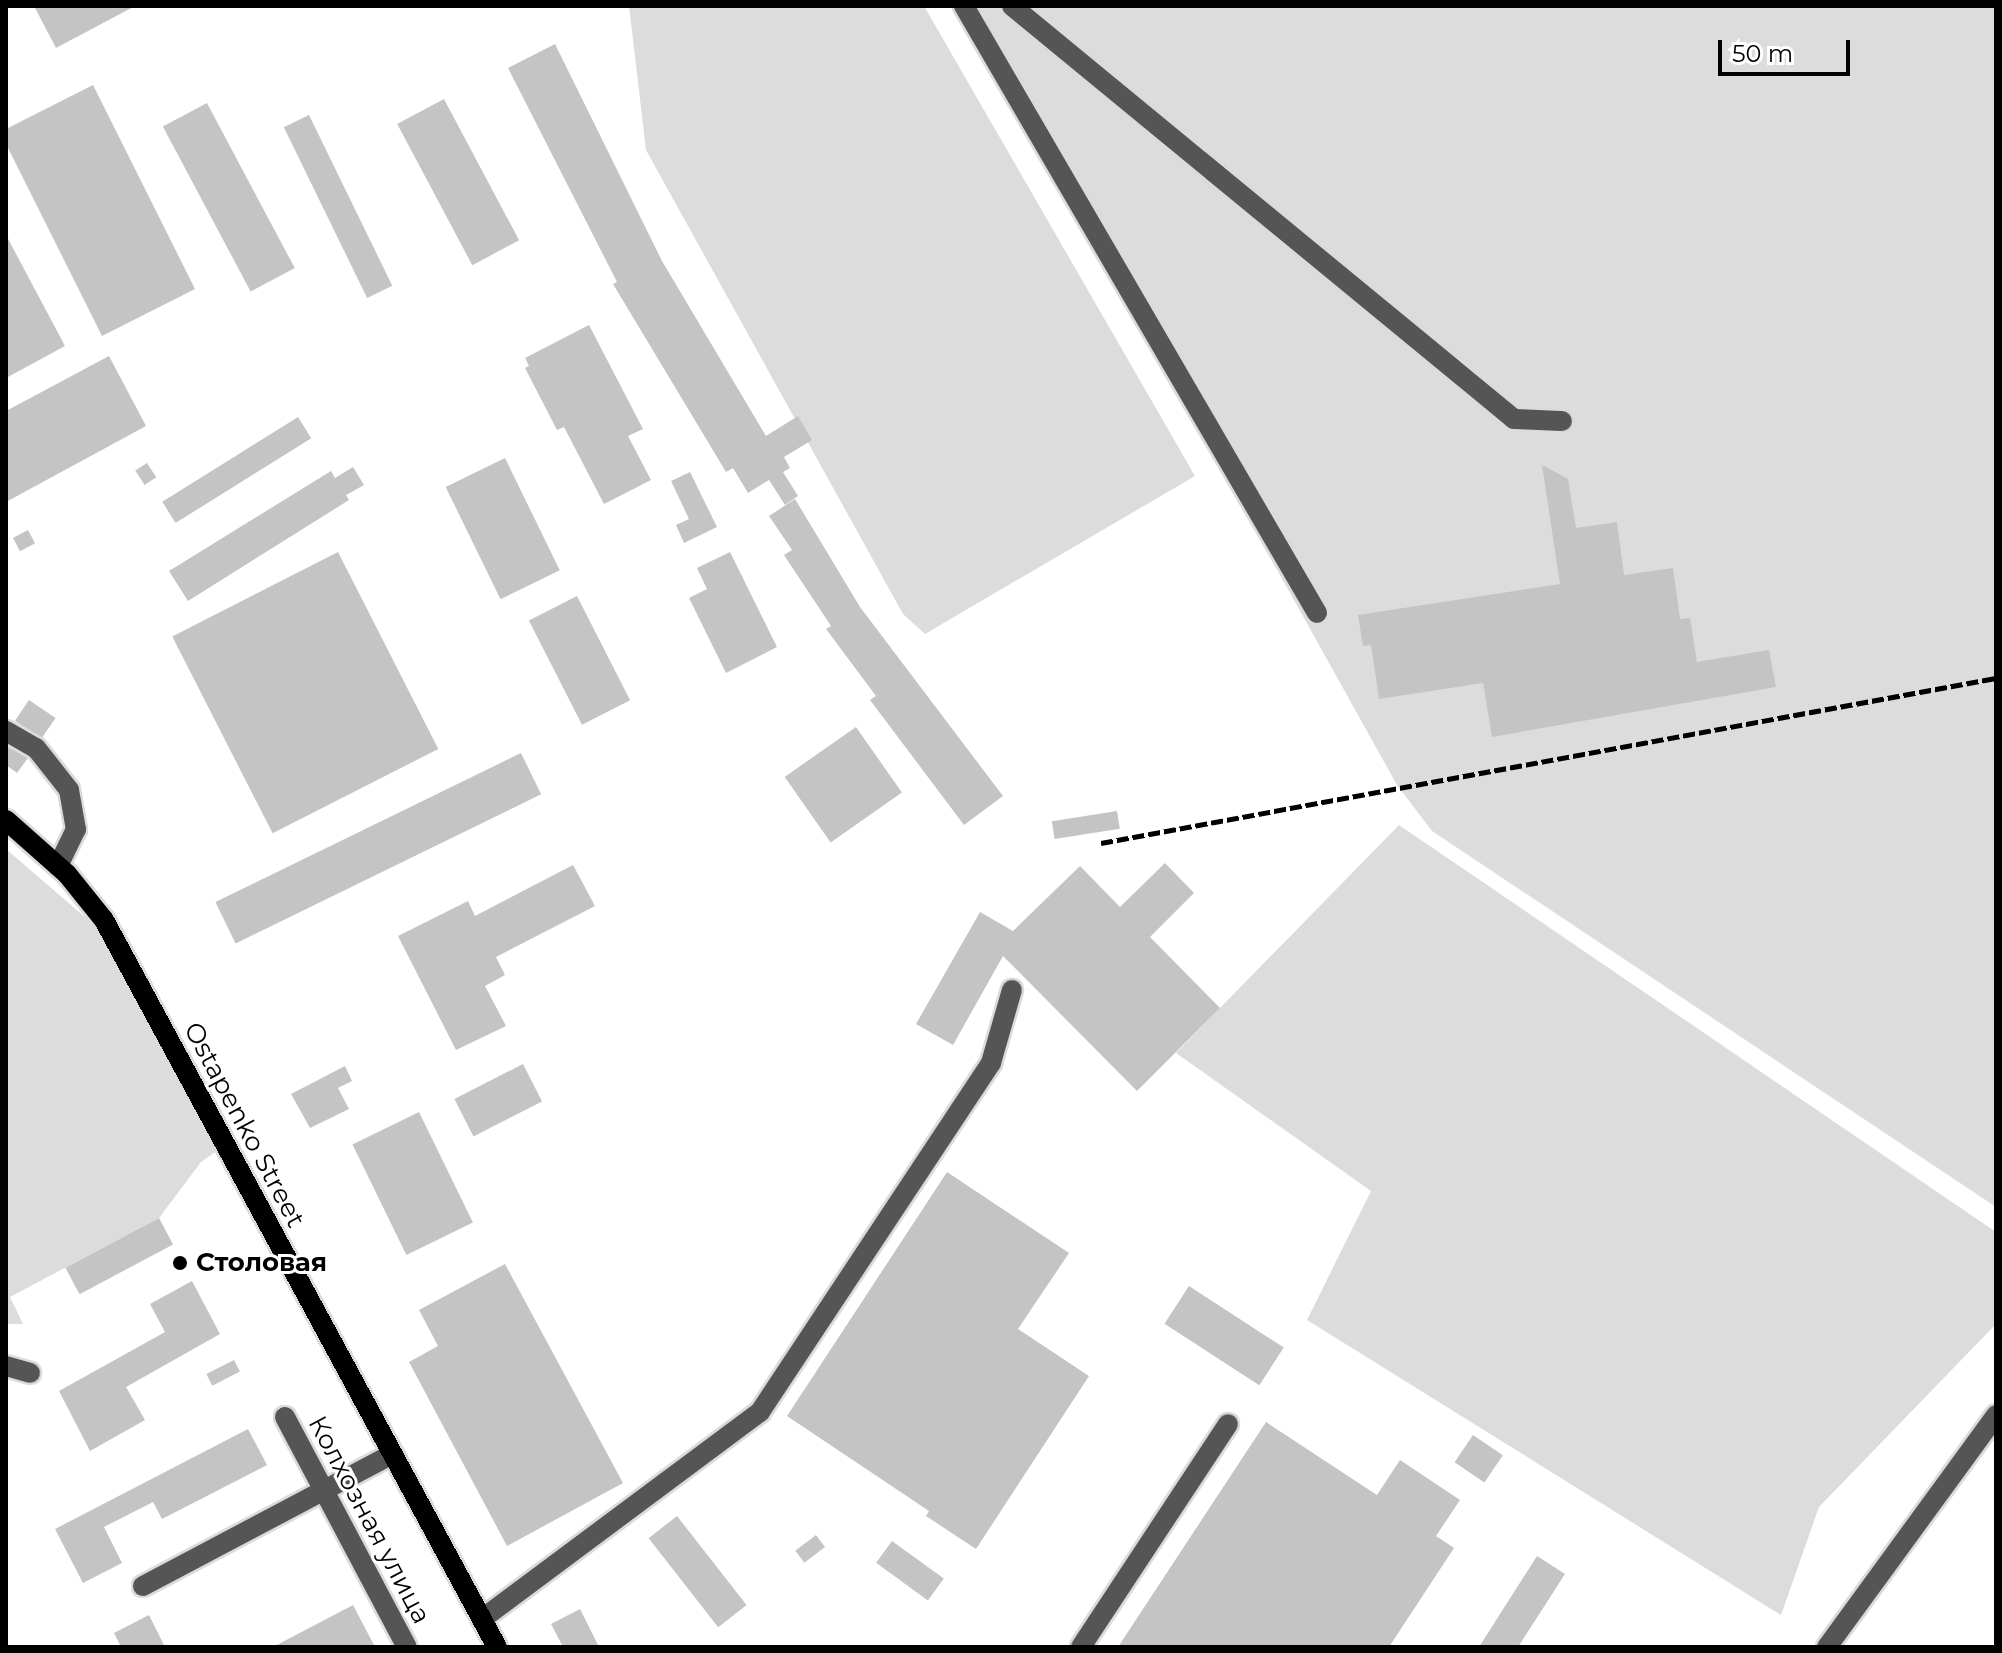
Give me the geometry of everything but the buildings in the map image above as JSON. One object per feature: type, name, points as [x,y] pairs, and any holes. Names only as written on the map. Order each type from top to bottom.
[{"type":"main road","name":"Ostapenko Street","points":[[6,820],[58,866],[104,920],[497,1647]]},
{"type":"street","points":[[964,6],[1317,613]]},
{"type":"street","points":[[1012,6],[1514,419],[1562,421]]},
{"type":"street","points":[[6,731],[36,748],[69,790],[76,829],[58,866]]},
{"type":"street","points":[[482,1619],[760,1412],[991,1063],[1012,990]]},
{"type":"street","points":[[6,1366],[30,1373]]},
{"type":"street","points":[[1827,1647],[1996,1415]]},
{"type":"street","name":"Колхозная улица","points":[[285,1417],[407,1647]]},
{"type":"street","points":[[1081,1647],[1228,1424]]},
{"type":"street","points":[[143,1586],[392,1454]]},
{"type":"shaded area","points":[[629,6],[924,6],[1195,476],[925,634],[903,614],[646,150]]},
{"type":"shaded area","points":[[963,6],[1996,6],[1996,1207],[1432,831],[1397,785]]},
{"type":"shaded area","points":[[1399,825],[1996,1232],[1996,1324],[1819,1507],[1781,1615],[1307,1320],[1371,1191],[1176,1053]]},
{"type":"shaded area","points":[[6,849],[100,930],[218,1150],[201,1162],[159,1218],[10,1297],[23,1324],[6,1324]]},
{"type":"railway","points":[[1101,843],[1996,678]]},
{"type":"place","name":"Столовая","points":[[180,1263]]}]
